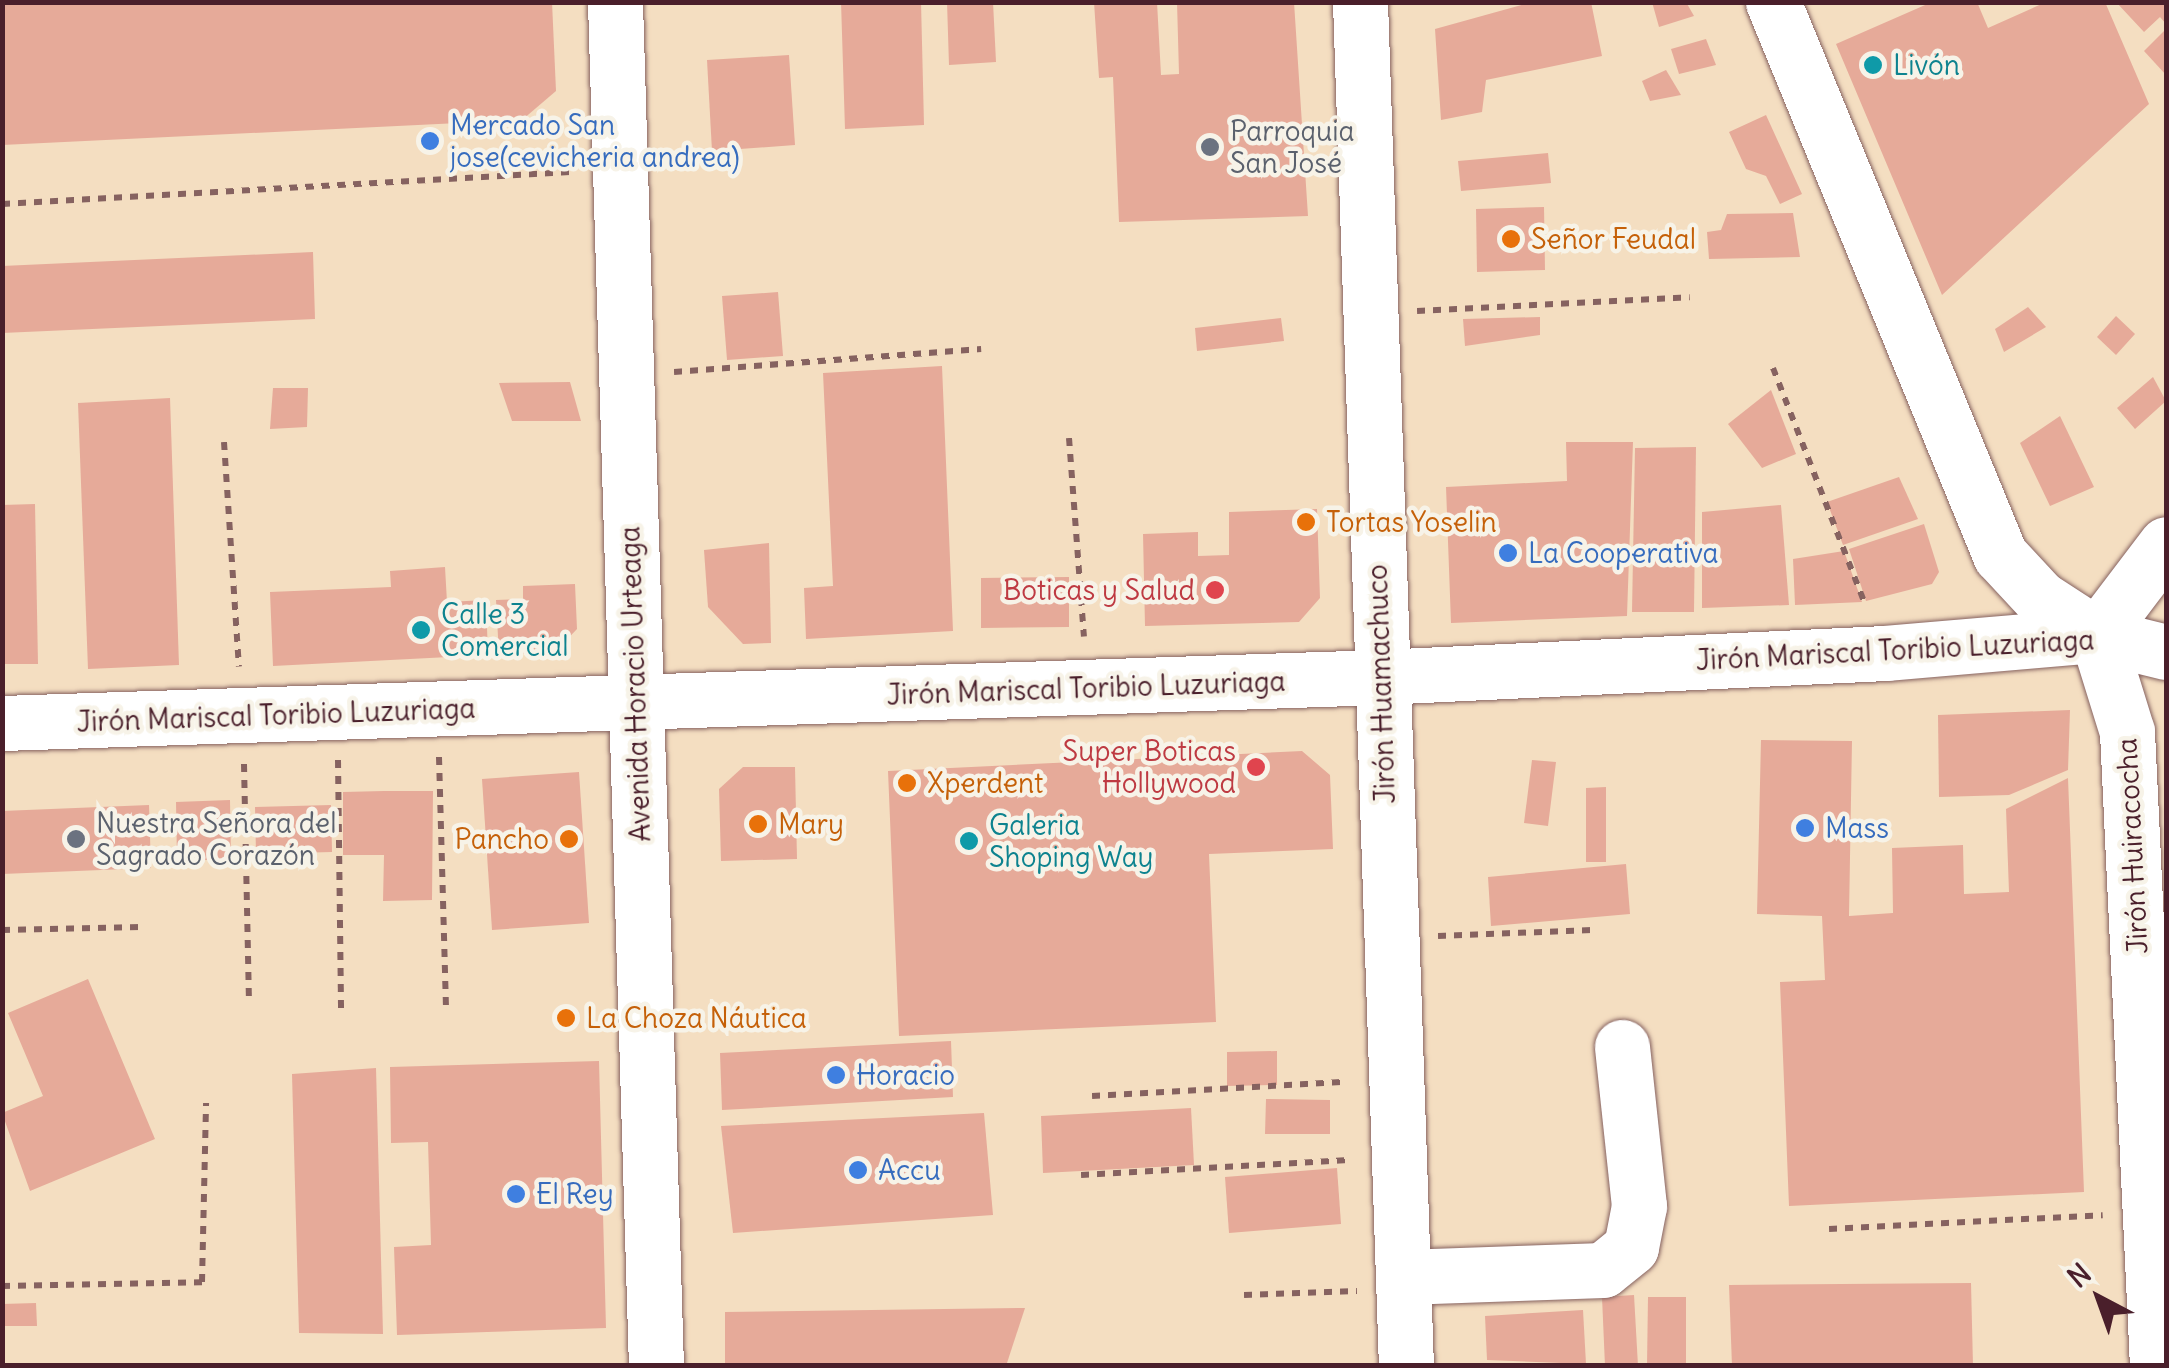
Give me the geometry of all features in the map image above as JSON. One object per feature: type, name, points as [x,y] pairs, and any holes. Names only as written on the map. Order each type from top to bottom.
[{"type":"street","name":"Avenida Horacio Urteaga","points":[[615,2],[656,1366]]},
{"type":"street","name":"Jirón Huamachuco","points":[[1360,2],[1406,1366]]},
{"type":"street","points":[[1772,2],[2000,555],[2040,598],[2097,635],[2166,544]]},
{"type":"street","name":"Jirón Mariscal Toribio Luzuriaga","points":[[2,723],[635,706],[1380,677],[1885,653],[2097,635],[2166,652]]},
{"type":"street","name":"Jirón Huiracocha","points":[[2097,635],[2128,732],[2157,1366]]},
{"type":"street","points":[[1403,1283],[1603,1270],[1631,1247],[1639,1206],[1622,1047]]},
{"type":"path","points":[[2,204],[619,169]]},
{"type":"path","points":[[1369,313],[1690,296]]},
{"type":"path","points":[[626,376],[982,349]]},
{"type":"path","points":[[1772,368],[1885,653]]},
{"type":"path","points":[[1069,438],[1088,688]]},
{"type":"path","points":[[224,442],[242,716],[248,1003]]},
{"type":"path","points":[[438,711],[446,1011]]},
{"type":"path","points":[[337,714],[342,1014]]},
{"type":"path","points":[[2,930],[141,928]]},
{"type":"path","points":[[1390,938],[1592,930]]},
{"type":"path","points":[[1092,1096],[1395,1080]]},
{"type":"path","points":[[2,1286],[202,1282],[206,1103]]},
{"type":"path","points":[[1081,1175],[1398,1157]]},
{"type":"path","points":[[1829,1228],[2150,1212]]},
{"type":"path","points":[[1244,1296],[1403,1283]]},
{"type":"building","points":[[2,2],[552,2],[556,91],[522,120],[2,145]]},
{"type":"building","points":[[841,2],[921,2],[924,125],[845,129]]},
{"type":"building","points":[[947,2],[993,2],[996,62],[949,65]]},
{"type":"building","name":"Parroquia San José","points":[[1094,2],[1157,2],[1161,75],[1179,74],[1177,2],[1294,2],[1308,216],[1119,222],[1113,77],[1099,78]]},
{"type":"building","points":[[1532,2],[1591,2],[1602,56],[1486,80],[1482,112],[1441,120],[1435,29]]},
{"type":"building","points":[[1652,2],[1686,2],[1694,16],[1659,27]]},
{"type":"building","points":[[1932,2],[1977,2],[1988,28],[2046,2],[2105,2],[2149,104],[1942,295],[1836,44]]},
{"type":"building","points":[[2116,2],[2166,2],[2166,24],[2160,17],[2144,32]]},
{"type":"building","points":[[2166,29],[2166,75],[2144,51]]},
{"type":"building","points":[[1706,39],[1716,65],[1679,74],[1671,49]]},
{"type":"building","points":[[789,55],[795,145],[712,151],[707,60]]},
{"type":"building","points":[[1666,70],[1681,95],[1650,101],[1642,81]]},
{"type":"building","points":[[1766,115],[1802,194],[1780,204],[1766,176],[1746,169],[1729,132]]},
{"type":"building","points":[[1548,153],[1551,183],[1461,191],[1458,161]]},
{"type":"building","name":"Señor Feudal","points":[[1544,207],[1545,270],[1477,272],[1476,209]]},
{"type":"building","points":[[1793,213],[1800,257],[1709,259],[1707,232],[1721,230],[1727,214]]},
{"type":"building","points":[[313,252],[315,319],[2,333],[2,266]]},
{"type":"building","points":[[778,292],[783,356],[727,360],[722,296]]},
{"type":"building","points":[[2028,307],[2046,327],[2004,352],[1995,329]]},
{"type":"building","points":[[2116,316],[2135,334],[2116,355],[2097,337]]},
{"type":"building","points":[[1540,317],[1540,335],[1465,346],[1463,319]]},
{"type":"building","points":[[1281,318],[1284,341],[1197,351],[1195,328]]},
{"type":"building","points":[[942,366],[953,631],[806,639],[804,588],[833,586],[823,373]]},
{"type":"building","points":[[2153,377],[2166,401],[2135,429],[2117,408]]},
{"type":"building","points":[[570,382],[581,421],[512,421],[499,383]]},
{"type":"building","points":[[273,388],[308,388],[307,427],[270,429]]},
{"type":"building","points":[[1771,390],[1796,454],[1762,468],[1728,424]]},
{"type":"building","points":[[170,398],[179,665],[88,669],[78,403]]},
{"type":"building","points":[[2060,416],[2094,487],[2050,506],[2020,443]]},
{"type":"building","name":"La Cooperativa","points":[[1566,442],[1633,442],[1627,616],[1451,623],[1446,487],[1567,481]]},
{"type":"building","points":[[1696,447],[1694,612],[1632,612],[1635,448]]},
{"type":"building","points":[[1899,477],[1918,519],[1843,545],[1827,502]]},
{"type":"building","points":[[35,504],[38,664],[2,664],[2,505]]},
{"type":"building","points":[[1781,505],[1789,605],[1702,608],[1702,512]]},
{"type":"building","points":[[1317,509],[1320,598],[1299,622],[1145,626],[1143,534],[1198,532],[1198,556],[1229,555],[1229,512]]},
{"type":"building","points":[[1924,524],[1939,572],[1932,584],[1866,601],[1849,549]]},
{"type":"building","points":[[769,543],[771,643],[743,644],[708,607],[704,550]]},
{"type":"building","points":[[1844,551],[1862,602],[1795,605],[1793,559]]},
{"type":"building","points":[[445,567],[447,602],[486,600],[488,655],[273,666],[270,592],[391,587],[390,571]]},
{"type":"building","points":[[1069,577],[1069,627],[981,628],[981,578]]},
{"type":"building","points":[[575,584],[577,629],[555,652],[499,655],[496,600],[523,599],[523,586]]},
{"type":"building","points":[[2070,710],[2068,770],[2009,795],[1939,797],[1938,715]]},
{"type":"building","points":[[1761,740],[1852,741],[1849,916],[1893,913],[1892,848],[1963,845],[1964,894],[2009,892],[2006,809],[2068,778],[2084,1192],[1789,1206],[1780,982],[1825,980],[1822,916],[1757,914]]},
{"type":"building","points":[[1302,751],[1330,775],[1333,849],[1209,854],[1216,1022],[899,1036],[888,771]]},
{"type":"building","points":[[1532,760],[1556,762],[1548,826],[1524,823]]},
{"type":"building","name":"Mary","points":[[743,767],[795,767],[797,859],[721,861],[719,789]]},
{"type":"building","points":[[579,772],[589,923],[492,930],[482,779]]},
{"type":"building","points":[[1606,787],[1606,862],[1586,862],[1586,788]]},
{"type":"building","points":[[433,791],[432,900],[383,901],[384,855],[343,855],[343,792]]},
{"type":"building","points":[[230,800],[231,860],[177,860],[176,802]]},
{"type":"building","name":"Nuestra Señora del Sagrado Corazón","points":[[149,805],[151,868],[2,874],[2,811]]},
{"type":"building","points":[[331,805],[332,852],[256,854],[255,807]]},
{"type":"building","points":[[1626,864],[1630,914],[1491,926],[1488,877]]},
{"type":"building","points":[[88,979],[155,1139],[30,1191],[2,1113],[43,1096],[8,1013]]},
{"type":"building","name":"Horacio","points":[[951,1041],[953,1097],[722,1110],[720,1053]]},
{"type":"building","points":[[1277,1051],[1277,1085],[1227,1086],[1227,1052]]},
{"type":"building","name":"El Rey","points":[[599,1061],[606,1328],[397,1335],[394,1247],[431,1245],[428,1142],[391,1143],[390,1067]]},
{"type":"building","points":[[376,1068],[383,1334],[299,1333],[292,1074]]},
{"type":"building","points":[[1266,1099],[1330,1100],[1330,1134],[1265,1134]]},
{"type":"building","points":[[1191,1108],[1194,1165],[1043,1173],[1041,1116]]},
{"type":"building","name":"Accu","points":[[984,1113],[993,1215],[733,1233],[721,1126]]},
{"type":"building","points":[[1337,1168],[1341,1224],[1229,1233],[1225,1177]]},
{"type":"building","points":[[1971,1283],[1973,1366],[1732,1366],[1729,1285]]},
{"type":"building","points":[[1634,1295],[1638,1366],[1605,1366],[1602,1297]]},
{"type":"building","points":[[1648,1297],[1686,1297],[1686,1365],[1647,1365]]},
{"type":"building","points":[[36,1303],[37,1326],[2,1326],[2,1304]]},
{"type":"building","points":[[1025,1308],[1006,1366],[725,1366],[725,1312]]},
{"type":"building","points":[[1583,1310],[1586,1364],[1487,1360],[1485,1316]]},
{"type":"place","name":"Livón","points":[[1873,65]]},
{"type":"place","name":"Mercado San jose(cevicheria andrea)","points":[[430,141]]},
{"type":"place","name":"Parroquia San José","points":[[1210,147]]},
{"type":"place","name":"Señor Feudal","points":[[1511,239]]},
{"type":"place","name":"Tortas Yoselin","points":[[1306,522]]},
{"type":"place","name":"La Cooperativa","points":[[1508,553]]},
{"type":"place","name":"Boticas y Salud","points":[[1215,590]]},
{"type":"place","name":"Calle 3 Comercial","points":[[421,630]]},
{"type":"place","name":"Super Boticas Hollywood","points":[[1256,767]]},
{"type":"place","name":"Xperdent","points":[[907,783]]},
{"type":"place","name":"Mary","points":[[758,824]]},
{"type":"place","name":"Mass","points":[[1805,828]]},
{"type":"place","name":"Nuestra Señora del Sagrado Corazón","points":[[76,839]]},
{"type":"place","name":"Pancho","points":[[569,839]]},
{"type":"place","name":"Galeria Shoping Way","points":[[969,841]]},
{"type":"place","name":"La Choza Náutica","points":[[566,1018]]},
{"type":"place","name":"Horacio","points":[[836,1075]]},
{"type":"place","name":"Accu","points":[[858,1170]]},
{"type":"place","name":"El Rey","points":[[516,1194]]}]
